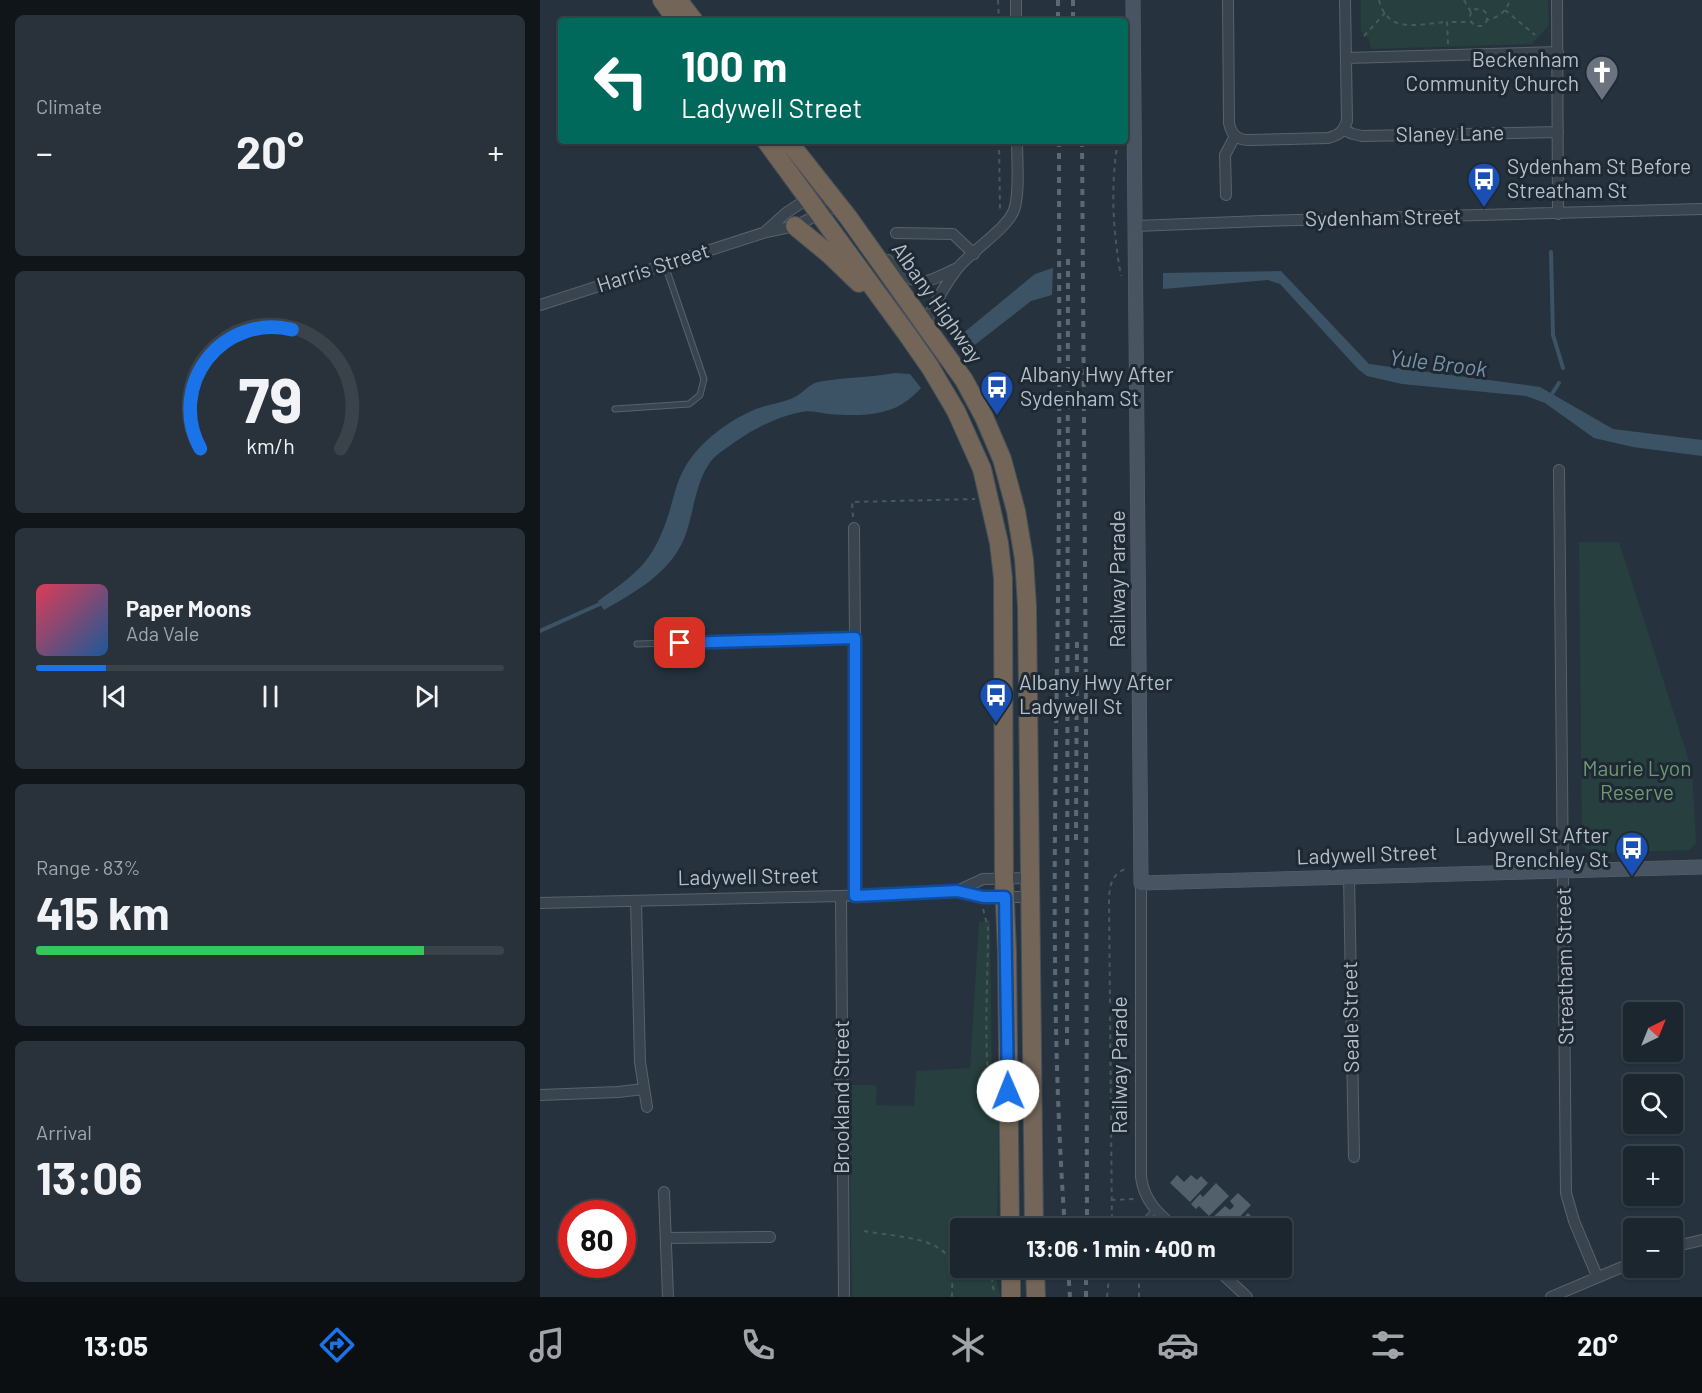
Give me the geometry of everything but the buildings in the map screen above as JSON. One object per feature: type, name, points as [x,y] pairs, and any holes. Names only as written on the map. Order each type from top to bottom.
[{"type":"highway","points":[[662,0],[675,18]]},
{"type":"highway","points":[[678,0],[692,18]]},
{"type":"highway","name":"Albany Highway","points":[[768,144],[907,334],[956,411],[982,469],[999,543],[1003,578],[1004,878],[1010,1218]]},
{"type":"highway","name":"Albany Highway","points":[[790,144],[843,211],[964,380],[984,417],[1002,459],[1016,511],[1024,559],[1027,606],[1034,1218]]},
{"type":"highway","points":[[795,226],[864,287],[887,320],[907,334]]},
{"type":"highway","points":[[1011,1278],[1011,1297]]},
{"type":"highway","points":[[1035,1278],[1036,1297]]},
{"type":"street","points":[[1016,0],[1016,18]]},
{"type":"street","name":"Railway Parade","points":[[1133,0],[1141,883],[1141,1170],[1145,1194],[1155,1210]]},
{"type":"street","points":[[1228,0],[1229,123],[1235,136],[1242,140],[1328,138],[1338,136],[1344,130],[1347,121],[1345,0]]},
{"type":"street","points":[[1557,0],[1558,214]]},
{"type":"street","points":[[1346,58],[1557,52]]},
{"type":"street","name":"Slaney Lane","points":[[1344,130],[1362,136],[1558,132]]},
{"type":"street","points":[[1226,195],[1225,154],[1235,136]]},
{"type":"street","points":[[843,211],[898,271],[906,277],[926,281],[958,267],[974,254],[1014,212],[1017,200],[1017,144]]},
{"type":"street","name":"Harris Street","points":[[766,232],[786,213],[826,189]]},
{"type":"street","name":"Sydenham Street","points":[[1136,226],[1702,209]]},
{"type":"street","name":"Harris Street","points":[[540,305],[766,232],[795,226],[819,215],[843,211]]},
{"type":"street","points":[[896,233],[953,234],[974,254]]},
{"type":"street","points":[[925,324],[958,267]]},
{"type":"street","name":"Streatham Street","points":[[1559,470],[1566,1193],[1574,1221],[1597,1276]]},
{"type":"street","points":[[854,528],[855,896]]},
{"type":"street","name":"Ladywell Street","points":[[1141,883],[1702,867]]},
{"type":"street","name":"Seale Street","points":[[1349,876],[1354,1157]]},
{"type":"street","name":"Ladywell Street","points":[[957,891],[983,879],[1004,878],[1030,887]]},
{"type":"street","name":"Ladywell Street","points":[[540,903],[855,896],[957,891],[983,897],[1005,897],[1030,887]]},
{"type":"street","name":"Brookland Street","points":[[841,896],[844,1297]]},
{"type":"street","points":[[636,901],[640,1062],[647,1107]]},
{"type":"street","points":[[540,1095],[644,1089]]},
{"type":"street","points":[[664,1192],[668,1297]]},
{"type":"street","points":[[1155,1210],[1163,1218]]},
{"type":"street","points":[[666,1239],[770,1237]]},
{"type":"street","points":[[1683,1244],[1702,1240]]},
{"type":"street","points":[[1551,1297],[1623,1266]]},
{"type":"street","points":[[1227,1278],[1247,1297]]},
{"type":"lane","points":[[615,409],[689,404],[700,395],[704,379],[665,265]]},
{"type":"lane","points":[[637,644],[855,638]]},
{"type":"lane","points":[[1148,1218],[1155,1210]]},
{"type":"path","points":[[998,0],[999,18]]},
{"type":"path","points":[[1379,0],[1385,14],[1405,26],[1447,22],[1471,22],[1476,26],[1482,26],[1487,20],[1495,18],[1505,10],[1510,0]]},
{"type":"path","points":[[1464,0],[1471,12],[1471,22]]},
{"type":"path","points":[[1471,12],[1475,9],[1484,10],[1487,20]]},
{"type":"path","points":[[1505,10],[1535,35]]},
{"type":"path","points":[[1364,36],[1385,14]]},
{"type":"path","points":[[1447,22],[1448,47]]},
{"type":"path","points":[[999,144],[1000,213]]},
{"type":"path","points":[[854,528],[852,502],[978,499]]},
{"type":"path","points":[[1112,1218],[1110,889],[1111,881],[1116,875],[1131,868]]},
{"type":"path","points":[[983,897],[983,911],[988,928],[988,1082],[994,1124]]},
{"type":"path","points":[[1112,1200],[1135,1199]]},
{"type":"path","points":[[864,1232],[921,1240],[946,1254],[951,1263],[952,1297]]},
{"type":"path","points":[[992,1278],[996,1297]]},
{"type":"path","points":[[1107,1297],[1109,1278]]},
{"type":"path","points":[[1139,1278],[1139,1297]]},
{"type":"green space","points":[[1361,0],[1548,0],[1549,25],[1532,44],[1371,49],[1369,39],[1361,31]]},
{"type":"green space","name":"Maurie Lyon Reserve","points":[[1579,542],[1619,542],[1692,770],[1696,843],[1690,850],[1591,853],[1582,845]]},
{"type":"green space","points":[[990,920],[992,1081],[999,1121],[997,1218],[950,1218],[950,1278],[997,1278],[1001,1297],[852,1297],[849,1085],[877,1087],[876,1105],[914,1106],[916,1071],[970,1068],[979,922]]},
{"type":"water","points":[[1053,268],[1052,295],[1031,301],[972,347],[962,334],[1035,274]]},
{"type":"water","points":[[1281,271],[1369,364],[1540,387],[1613,429],[1702,440],[1702,456],[1633,447],[1594,438],[1545,403],[1526,396],[1402,384],[1367,376],[1280,284],[1268,280],[1163,289],[1163,273]]},
{"type":"water","points":[[895,373],[910,374],[921,388],[900,406],[859,415],[801,412],[757,429],[717,455],[704,472],[684,539],[670,562],[650,581],[604,610],[598,601],[623,583],[642,566],[649,556],[662,532],[684,469],[697,450],[715,433],[746,414],[795,397],[818,382]]},
{"type":"waterway","points":[[1551,252],[1553,335],[1563,368]]},
{"type":"waterway","points":[[1550,397],[1559,383]]},
{"type":"waterway","name":"Yule Brook","points":[[540,631],[602,603]]},
{"type":"railway","points":[[1058,0],[1058,18]]},
{"type":"railway","points":[[1073,0],[1073,18]]},
{"type":"railway","points":[[1059,144],[1055,993],[1064,1218]]},
{"type":"railway","points":[[1082,144],[1087,1218]]},
{"type":"railway","points":[[1067,1045],[1068,255]]},
{"type":"railway","points":[[1076,840],[1077,636]]},
{"type":"railway","points":[[1069,1278],[1070,1297]]},
{"type":"railway","points":[[1086,1278],[1086,1297]]},
{"type":"place","name":"Beckenham Community Church","points":[[1602,101]]},
{"type":"place","name":"Sydenham St Before Streatham St","points":[[1484,208]]},
{"type":"place","name":"Albany Hwy After Sydenham St","points":[[997,416]]},
{"type":"place","name":"Albany Hwy After Ladywell St","points":[[996,724]]},
{"type":"place","name":"Ladywell St After Brenchley St","points":[[1632,877]]},
{"type":"route","points":[[680,643],[855,638],[855,896],[957,891],[983,897],[1005,897],[1008,1091]]}]
